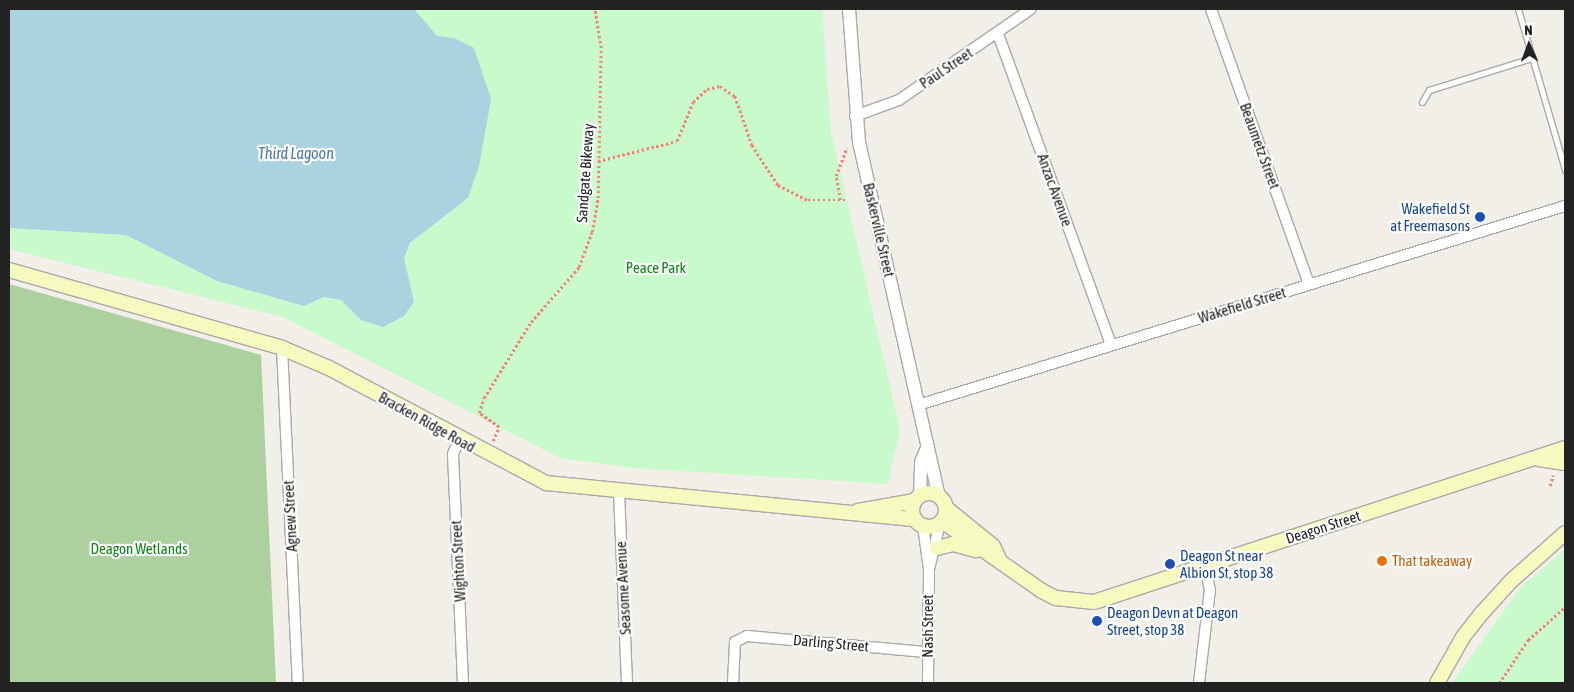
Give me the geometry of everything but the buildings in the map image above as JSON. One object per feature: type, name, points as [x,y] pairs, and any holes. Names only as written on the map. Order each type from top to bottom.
[{"type":"main road","name":"Bracken Ridge Road","points":[[9,270],[282,348],[328,368],[459,440],[546,482],[619,492],[858,511],[917,498],[939,496]]},
{"type":"main road","name":"Deagon Street","points":[[943,517],[979,550],[1000,561],[1042,591],[1075,602],[1112,599],[1205,566],[1539,459],[1565,448]]},
{"type":"main road","name":"Deagon Street","points":[[1539,459],[1565,463]]},
{"type":"main road","points":[[939,496],[943,517]]},
{"type":"main road","points":[[917,498],[919,522]]},
{"type":"main road","name":"Bracken Ridge Road","points":[[858,511],[877,519],[919,522],[943,517]]},
{"type":"main road","name":"Deagon Street","points":[[943,517],[993,546],[1000,561]]},
{"type":"main road","points":[[1437,683],[1482,613],[1511,580],[1565,533]]},
{"type":"main road","points":[[936,548],[953,544],[979,550]]},
{"type":"street","name":"Baskerville Street","points":[[849,9],[855,116],[939,496]]},
{"type":"street","name":"Paul Street","points":[[855,116],[899,100],[998,34],[1030,9]]},
{"type":"street","name":"Beaumetz Street","points":[[1211,9],[1309,284]]},
{"type":"street","name":"Anzac Avenue","points":[[998,34],[1111,345]]},
{"type":"street","name":"Wakefield Street","points":[[918,405],[1565,206]]},
{"type":"street","name":"Agnew Street","points":[[282,348],[298,683]]},
{"type":"street","name":"Wighton Street","points":[[459,440],[453,454],[463,683]]},
{"type":"street","name":"Baskerville Street","points":[[917,498],[921,462],[927,448]]},
{"type":"street","name":"Seasome Avenue","points":[[619,492],[627,683]]},
{"type":"street","name":"Nash Street","points":[[929,569],[943,517]]},
{"type":"street","name":"Nash Street","points":[[919,522],[929,569],[928,683]]},
{"type":"street","points":[[1199,683],[1210,590],[1205,566]]},
{"type":"street","name":"Darling Street","points":[[733,683],[735,642],[747,636],[928,652]]},
{"type":"lane","points":[[1518,9],[1565,170]]},
{"type":"lane","points":[[1422,102],[1429,90],[1532,58]]},
{"type":"path","name":"Sandgate Bikeway","points":[[492,443],[499,427],[479,413],[484,398],[531,322],[579,267],[592,232],[598,161],[602,48],[595,9]]},
{"type":"path","points":[[598,161],[677,141],[700,94],[713,87],[726,87],[734,96],[766,172],[778,185],[808,200],[846,200]]},
{"type":"path","points":[[840,201],[836,176],[844,148],[849,147]]},
{"type":"path","points":[[1550,486],[1553,473]]},
{"type":"path","points":[[1499,683],[1528,640],[1565,607]]},
{"type":"green space","name":"Peace Park","points":[[414,9],[822,9],[831,132],[900,429],[888,484],[633,468],[560,458],[283,317],[9,249],[9,228],[126,235],[217,281],[303,306],[324,297],[341,300],[361,320],[414,302],[404,258],[410,243],[468,198],[454,38],[437,36]]},
{"type":"green space","name":"Deagon Wetlands","points":[[9,284],[261,355],[276,683],[9,683]]},
{"type":"green space","points":[[1565,550],[1565,683],[1452,683],[1520,588]]},
{"type":"water","name":"Third Lagoon","points":[[9,9],[414,9],[437,36],[454,38],[474,48],[491,99],[479,166],[468,198],[410,243],[404,258],[414,302],[404,316],[383,327],[361,320],[341,300],[324,297],[304,306],[217,281],[126,235],[9,228]]},
{"type":"place","name":"Wakefield St at Freemasons","points":[[1480,217]]},
{"type":"place","name":"That takeaway","points":[[1382,561]]},
{"type":"place","name":"Deagon St near Albion St, stop 38","points":[[1170,564]]},
{"type":"place","name":"Deagon Devn at Deagon Street, stop 38","points":[[1097,621]]}]
